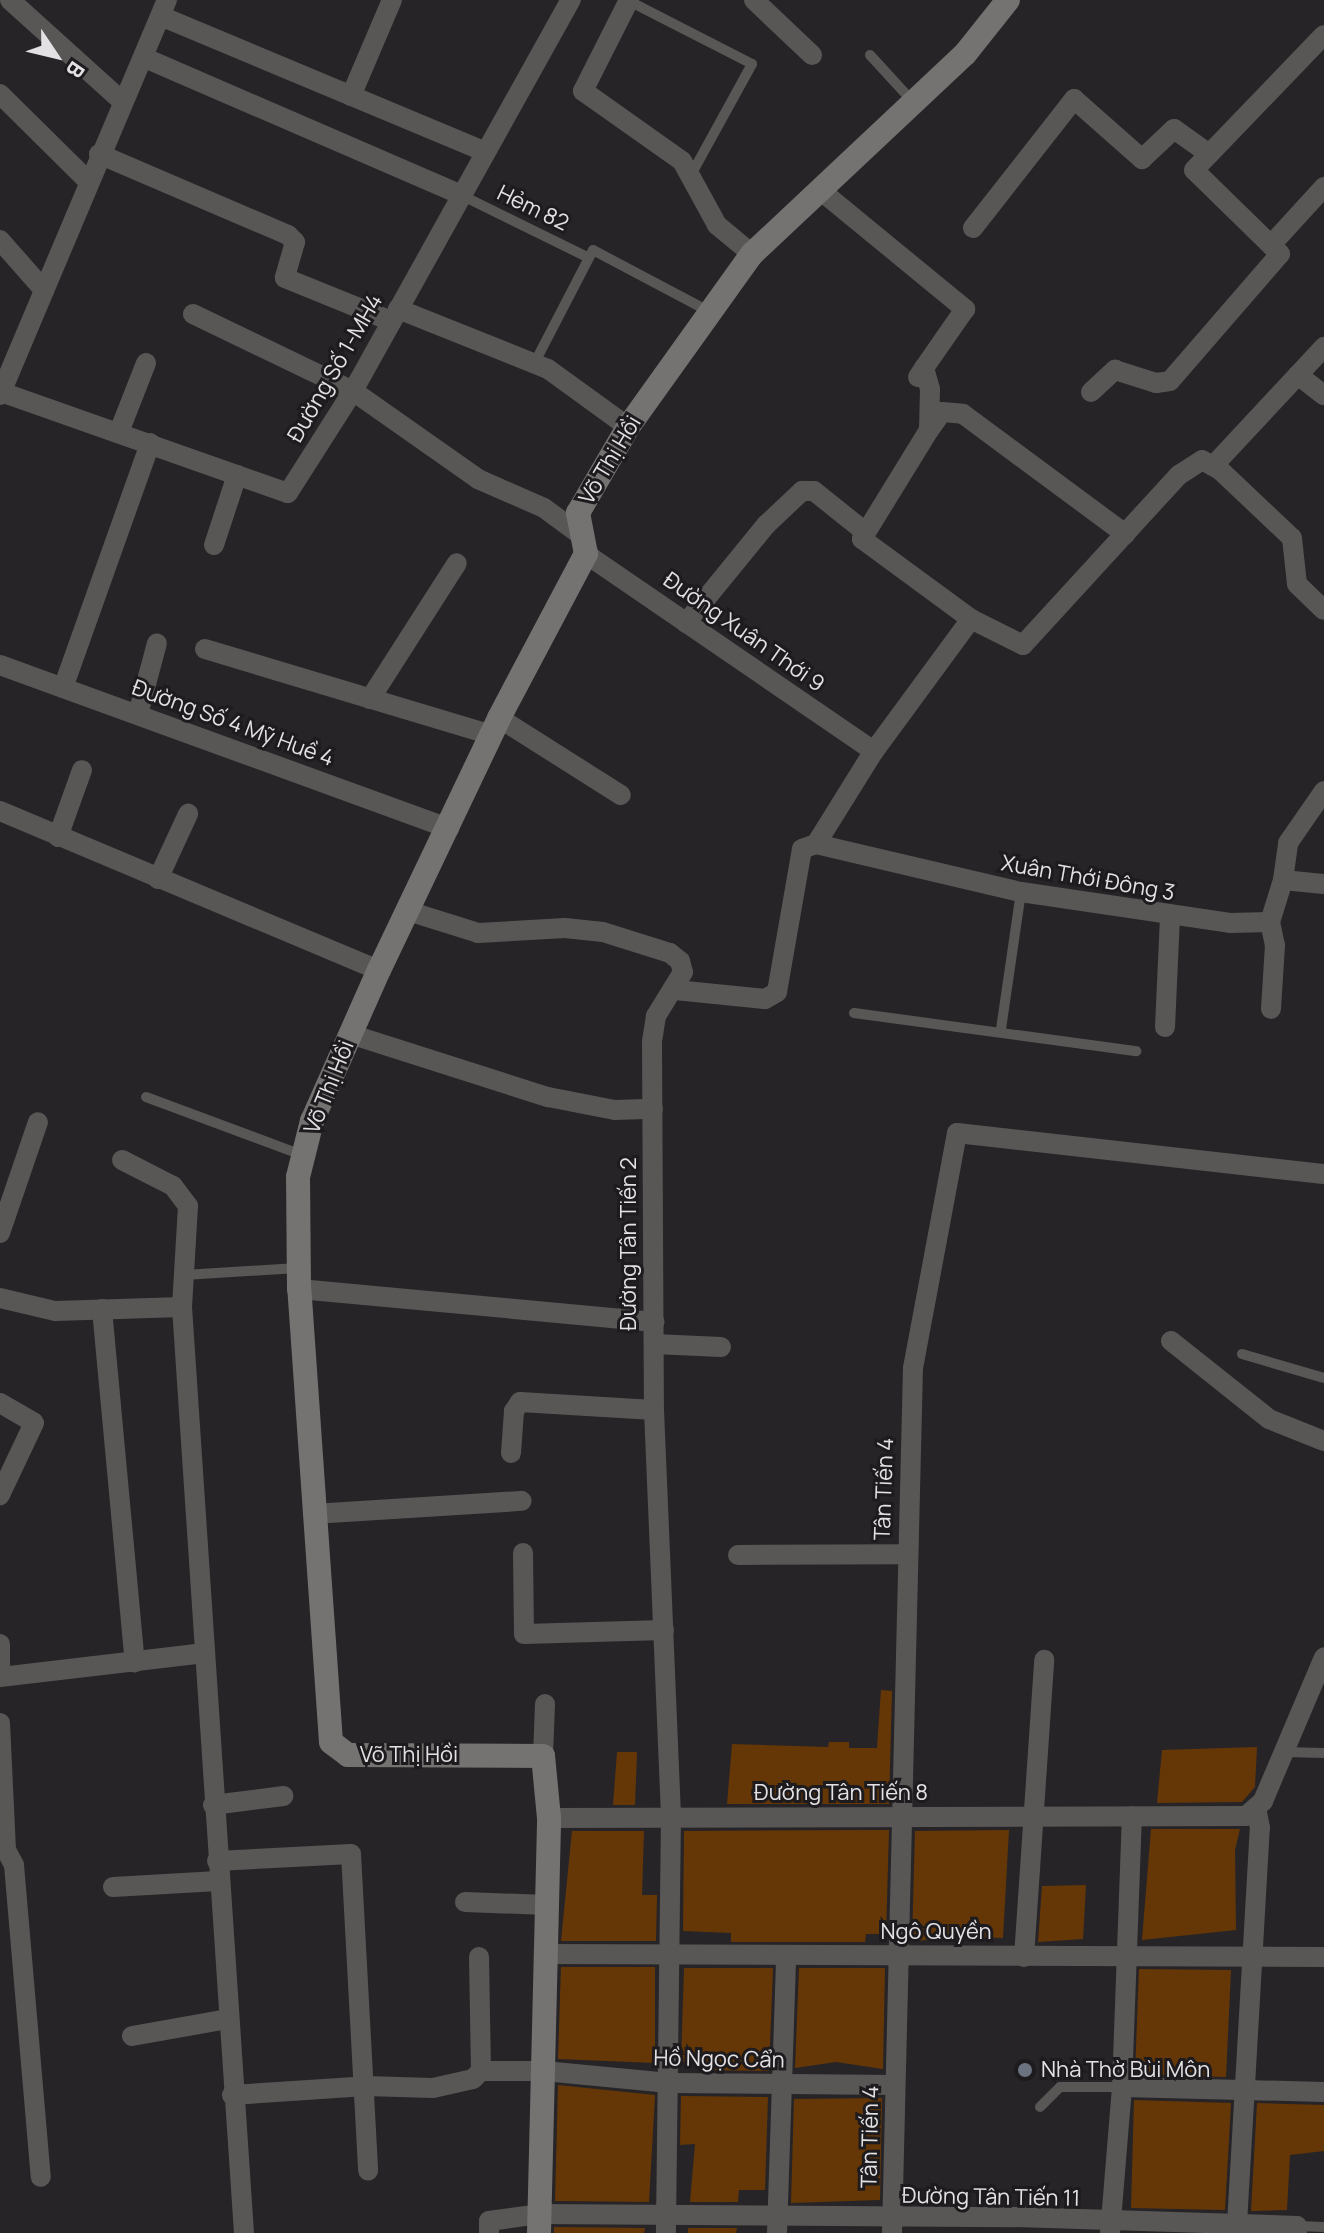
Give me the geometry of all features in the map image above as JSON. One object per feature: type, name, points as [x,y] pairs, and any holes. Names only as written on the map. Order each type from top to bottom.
[{"type":"street","points":[[10,0],[123,102]]},
{"type":"street","points":[[351,96],[392,0]]},
{"type":"street","name":"Đường Số 1-MH4","points":[[1,394],[119,432],[288,493],[353,391],[484,151],[571,0]]},
{"type":"street","points":[[754,0],[812,55]]},
{"type":"street","name":"Võ Thị Hồi","points":[[543,1756],[348,1755],[331,1742],[298,1278],[298,1177],[312,1121],[379,970],[582,543],[578,513],[628,427],[752,254],[965,54],[1008,0]]},
{"type":"street","points":[[629,1],[583,91],[692,173],[717,225],[752,254]]},
{"type":"street","points":[[1,394],[99,154],[165,9],[351,96],[484,151]]},
{"type":"street","points":[[1091,392],[1115,370],[1156,383],[1170,381],[1280,254],[1194,170],[1324,35]]},
{"type":"street","points":[[145,58],[461,195]]},
{"type":"street","points":[[0,94],[88,181]]},
{"type":"street","points":[[973,228],[1074,99],[1142,159],[1174,129],[1209,154]]},
{"type":"street","points":[[99,154],[292,237],[294,245],[285,278],[535,362],[628,427]]},
{"type":"street","points":[[1271,245],[1324,187]]},
{"type":"street","points":[[820,190],[965,309],[921,372],[930,389],[929,430]]},
{"type":"street","points":[[0,240],[44,290]]},
{"type":"street","name":"Đường Xuân Thới 9","points":[[193,314],[353,391],[478,479],[544,508],[582,543],[686,623],[874,751]]},
{"type":"street","points":[[1213,466],[1324,347]]},
{"type":"street","points":[[119,432],[146,363]]},
{"type":"street","points":[[1298,375],[1324,395]]},
{"type":"street","points":[[1125,534],[963,414],[942,412],[864,531],[864,541],[971,619],[1023,645],[1125,534],[1179,475],[1202,460],[1213,466],[1292,538],[1297,584],[1324,610]]},
{"type":"street","points":[[63,688],[150,443]]},
{"type":"street","points":[[214,545],[237,475]]},
{"type":"street","points":[[686,623],[766,525],[802,491],[814,491],[864,531]]},
{"type":"street","points":[[370,699],[457,563]]},
{"type":"street","points":[[408,911],[478,933],[565,928],[603,932],[680,961],[683,972],[675,990],[765,999],[777,992],[802,849],[816,844],[874,751],[971,619]]},
{"type":"street","points":[[138,714],[157,643]]},
{"type":"street","points":[[205,649],[370,699],[495,727],[621,795]]},
{"type":"street","name":"Đường Số 4 Mỹ Huề 4","points":[[0,665],[449,828]]},
{"type":"street","points":[[58,837],[82,770]]},
{"type":"street","points":[[1271,1009],[1275,945],[1270,922],[1283,880],[1288,843],[1324,791]]},
{"type":"street","points":[[0,811],[379,970]]},
{"type":"street","points":[[158,879],[188,814]]},
{"type":"street","name":"Xuân Thới Đông 3","points":[[816,844],[1021,892],[1170,917],[1270,922]]},
{"type":"street","points":[[1283,880],[1324,884]]},
{"type":"street","points":[[1165,1027],[1170,917]]},
{"type":"street","name":"Đường Tân Tiến 2","points":[[667,2224],[671,1816],[654,1410],[653,1109],[656,1016],[675,990]]},
{"type":"street","points":[[350,1034],[548,1097],[615,1110],[653,1109]]},
{"type":"street","points":[[0,1233],[38,1122]]},
{"type":"street","name":"Tân Tiến 4","points":[[892,2226],[905,1818],[905,1554],[913,1368],[957,1133],[1324,1174]]},
{"type":"street","points":[[122,1160],[183,1194],[189,1217],[182,1307],[217,1871],[244,2233]]},
{"type":"street","points":[[298,1278],[654,1322]]},
{"type":"street","points":[[0,1298],[55,1311],[182,1307]]},
{"type":"street","points":[[102,1309],[135,1662]]},
{"type":"street","points":[[1171,1341],[1269,1419],[1324,1441]]},
{"type":"street","points":[[654,1344],[721,1347]]},
{"type":"street","points":[[511,1453],[514,1411],[520,1402],[654,1410]]},
{"type":"street","points":[[0,1403],[34,1423],[0,1495]]},
{"type":"street","points":[[313,1514],[522,1501]]},
{"type":"street","points":[[523,1553],[524,1634],[664,1630]]},
{"type":"street","points":[[738,1555],[905,1554]]},
{"type":"street","points":[[0,1644],[0,1676],[203,1653]]},
{"type":"street","points":[[1237,2224],[1260,1804],[1324,1657]]},
{"type":"street","points":[[1024,1957],[1031,1815],[1044,1660]]},
{"type":"street","points":[[539,2224],[548,1905],[549,1818],[543,1756],[545,1704]]},
{"type":"street","points":[[0,1723],[6,1850],[14,1865],[41,2177]]},
{"type":"street","points":[[213,1805],[283,1796]]},
{"type":"street","name":"Đường Tân Tiến 8","points":[[549,1818],[1246,1816],[1260,1804]]},
{"type":"street","points":[[1110,2228],[1122,2087],[1132,1816]]},
{"type":"street","points":[[113,1887],[351,1854],[366,2086],[368,2171]]},
{"type":"street","points":[[465,1902],[548,1905]]},
{"type":"street","name":"Ngô Quyền","points":[[547,1954],[1324,1957]]},
{"type":"street","points":[[777,2225],[786,1955]]},
{"type":"street","points":[[232,2095],[366,2086],[433,2088],[473,2079],[481,2071],[479,1957]]},
{"type":"street","points":[[132,2036],[227,2019]]},
{"type":"street","name":"Hồ Ngọc Cẩn","points":[[481,2071],[544,2071],[669,2083],[895,2085]]},
{"type":"street","points":[[1122,2087],[1324,2092]]},
{"type":"street","name":"Đường Tân Tiến 11","points":[[489,2233],[489,2221],[539,2224],[1110,2228],[1237,2224],[1297,2230]]},
{"type":"lane","points":[[629,1],[752,64],[692,173]]},
{"type":"lane","points":[[870,55],[913,102]]},
{"type":"lane","name":"Hẻm 82","points":[[461,195],[587,257],[593,250],[601,252],[710,312]]},
{"type":"lane","points":[[535,362],[587,257]]},
{"type":"lane","points":[[1001,1029],[1021,892]]},
{"type":"lane","points":[[854,1013],[1001,1029],[1136,1051]]},
{"type":"lane","points":[[146,1097],[304,1155]]},
{"type":"lane","points":[[184,1275],[298,1278]]},
{"type":"lane","points":[[1242,1354],[1324,1378]]},
{"type":"lane","points":[[1284,1752],[1324,1753]]},
{"type":"lane","points":[[1040,2107],[1060,2087],[1122,2087]]},
{"type":"lane","points":[[1297,2230],[1324,2227]]},
{"type":"building","points":[[881,1690],[892,1691],[889,1804],[727,1804],[732,1744],[828,1747],[829,1742],[849,1742],[849,1748],[877,1748]]},
{"type":"building","points":[[1257,1747],[1255,1787],[1242,1802],[1157,1803],[1162,1750]]},
{"type":"building","points":[[617,1752],[637,1752],[635,1805],[613,1805]]},
{"type":"building","points":[[1151,1829],[1240,1829],[1235,1850],[1236,1930],[1142,1940]]},
{"type":"building","points":[[889,1830],[886,1934],[866,1934],[865,1942],[731,1942],[731,1933],[683,1931],[684,1831]]},
{"type":"building","points":[[1009,1830],[1003,1938],[951,1936],[912,1942],[915,1831]]},
{"type":"building","points":[[572,1831],[644,1831],[642,1895],[657,1895],[656,1941],[561,1941]]},
{"type":"building","points":[[1086,1885],[1083,1939],[1038,1942],[1042,1886]]},
{"type":"building","points":[[561,1967],[655,1967],[655,2063],[558,2059]]},
{"type":"building","points":[[684,1968],[773,1968],[769,2071],[701,2070],[702,2062],[681,2062]]},
{"type":"building","points":[[799,1968],[885,1968],[883,2069],[836,2062],[795,2068]]},
{"type":"building","points":[[1139,1969],[1231,1970],[1226,2077],[1135,2074]]},
{"type":"building","points":[[558,2085],[655,2095],[649,2202],[555,2201]]},
{"type":"building","points":[[681,2096],[768,2097],[765,2190],[739,2190],[738,2202],[690,2202],[695,2144],[680,2145]]},
{"type":"building","points":[[882,2098],[880,2200],[791,2203],[794,2099]]},
{"type":"building","points":[[1134,2100],[1231,2103],[1225,2210],[1131,2208]]},
{"type":"building","points":[[1257,2103],[1324,2105],[1324,2151],[1290,2155],[1287,2210],[1251,2211]]},
{"type":"building","points":[[554,2227],[645,2228],[644,2233],[554,2233]]},
{"type":"building","points":[[688,2228],[737,2228],[736,2233],[688,2233]]},
{"type":"place","name":"Nhà Thờ Bùi Môn","points":[[1025,2070]]}]
